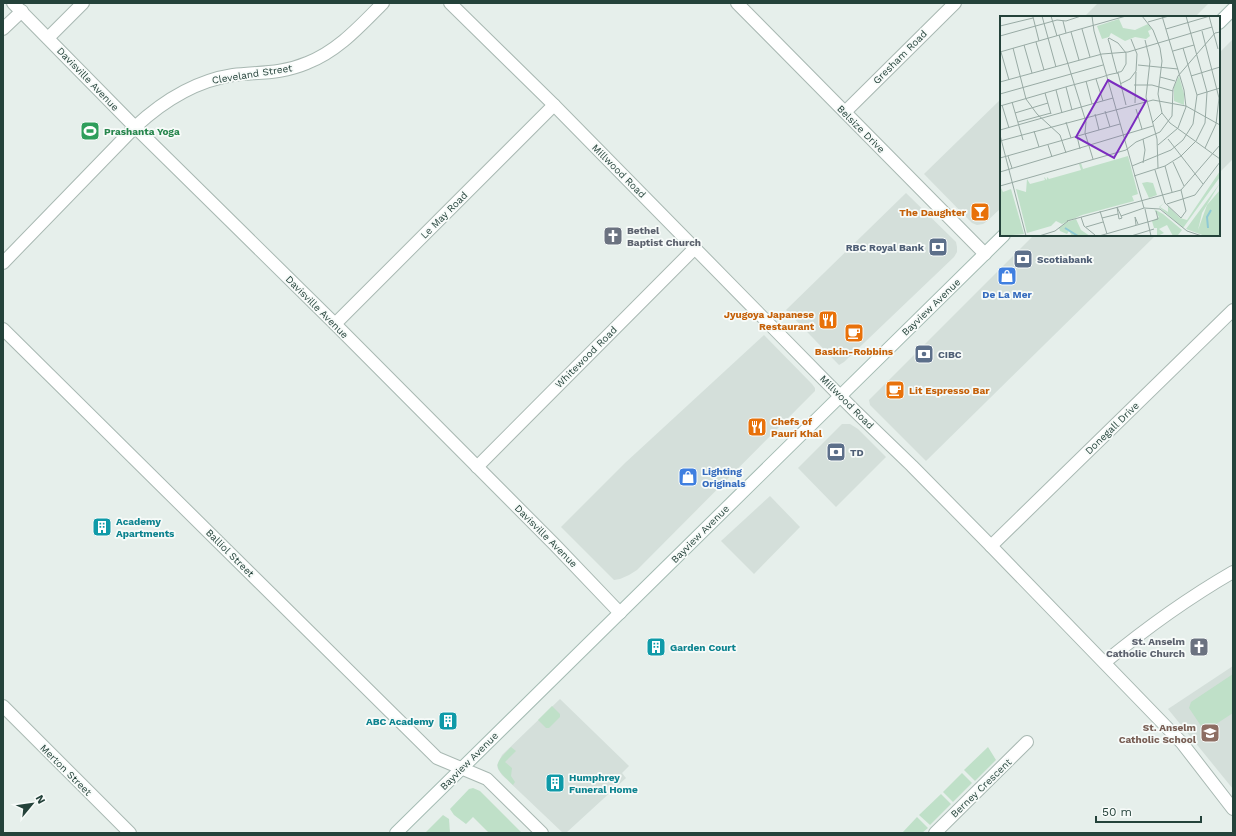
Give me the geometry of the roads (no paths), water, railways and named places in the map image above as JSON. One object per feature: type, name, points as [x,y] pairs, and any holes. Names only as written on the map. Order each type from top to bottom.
[{"type":"street","points":[[48,38],[83,3]]},
{"type":"street","name":"Cleveland Street","points":[[3,263],[135,127],[164,102],[186,90],[217,78],[233,75],[282,71],[307,63],[336,47],[382,3]]},
{"type":"street","name":"Millwood Road","points":[[450,3],[554,105],[854,411],[907,461],[1105,662],[1182,743],[1233,809]]},
{"type":"street","name":"Belsize Drive","points":[[737,3],[985,254]]},
{"type":"street","name":"Gresham Road","points":[[845,112],[955,3]]},
{"type":"street","points":[[3,29],[17,7]]},
{"type":"street","name":"Davisville Avenue","points":[[17,7],[135,127],[335,324],[620,612]]},
{"type":"street","points":[[1220,22],[1233,9]]},
{"type":"street","name":"Le May Road","points":[[335,324],[554,105]]},
{"type":"street","name":"Bayview Avenue","points":[[396,833],[1003,236]]},
{"type":"street","name":"Whitewood Road","points":[[477,467],[695,248]]},
{"type":"street","name":"Donegall Drive","points":[[991,546],[1233,310]]},
{"type":"street","name":"Balliol Street","points":[[3,329],[437,758],[487,779],[542,833]]},
{"type":"street","points":[[1105,662],[1166,615],[1233,572]]},
{"type":"street","name":"Merton Street","points":[[3,706],[130,833]]},
{"type":"street","name":"Berney Crescent","points":[[935,833],[1028,742]]},
{"type":"place","name":"Prashanta Yoga","points":[[90,131]]},
{"type":"place","name":"The Daughter","points":[[980,212]]},
{"type":"place","name":"Bethel Baptist Church","points":[[613,236]]},
{"type":"place","name":"RBC Royal Bank","points":[[938,247]]},
{"type":"place","name":"Scotiabank","points":[[1023,259]]},
{"type":"place","name":"De La Mer","points":[[1007,276]]},
{"type":"place","name":"Jyugoya Japanese Restaurant","points":[[828,320]]},
{"type":"place","name":"Baskin-Robbins","points":[[854,333]]},
{"type":"place","name":"CIBC","points":[[924,354]]},
{"type":"place","name":"Lit Espresso Bar","points":[[895,390]]},
{"type":"place","name":"Chefs of Pauri Khal","points":[[757,427]]},
{"type":"place","name":"TD","points":[[836,452]]},
{"type":"place","name":"Lighting Originals","points":[[688,477]]},
{"type":"place","name":"Academy Apartments","points":[[102,527]]},
{"type":"place","name":"Garden Court","points":[[656,647]]},
{"type":"place","name":"St. Anselm Catholic Church","points":[[1199,647]]},
{"type":"place","name":"ABC Academy","points":[[448,721]]},
{"type":"place","name":"St. Anselm Catholic School","points":[[1210,733]]},
{"type":"place","name":"Humphrey Funeral Home","points":[[555,783]]}]
